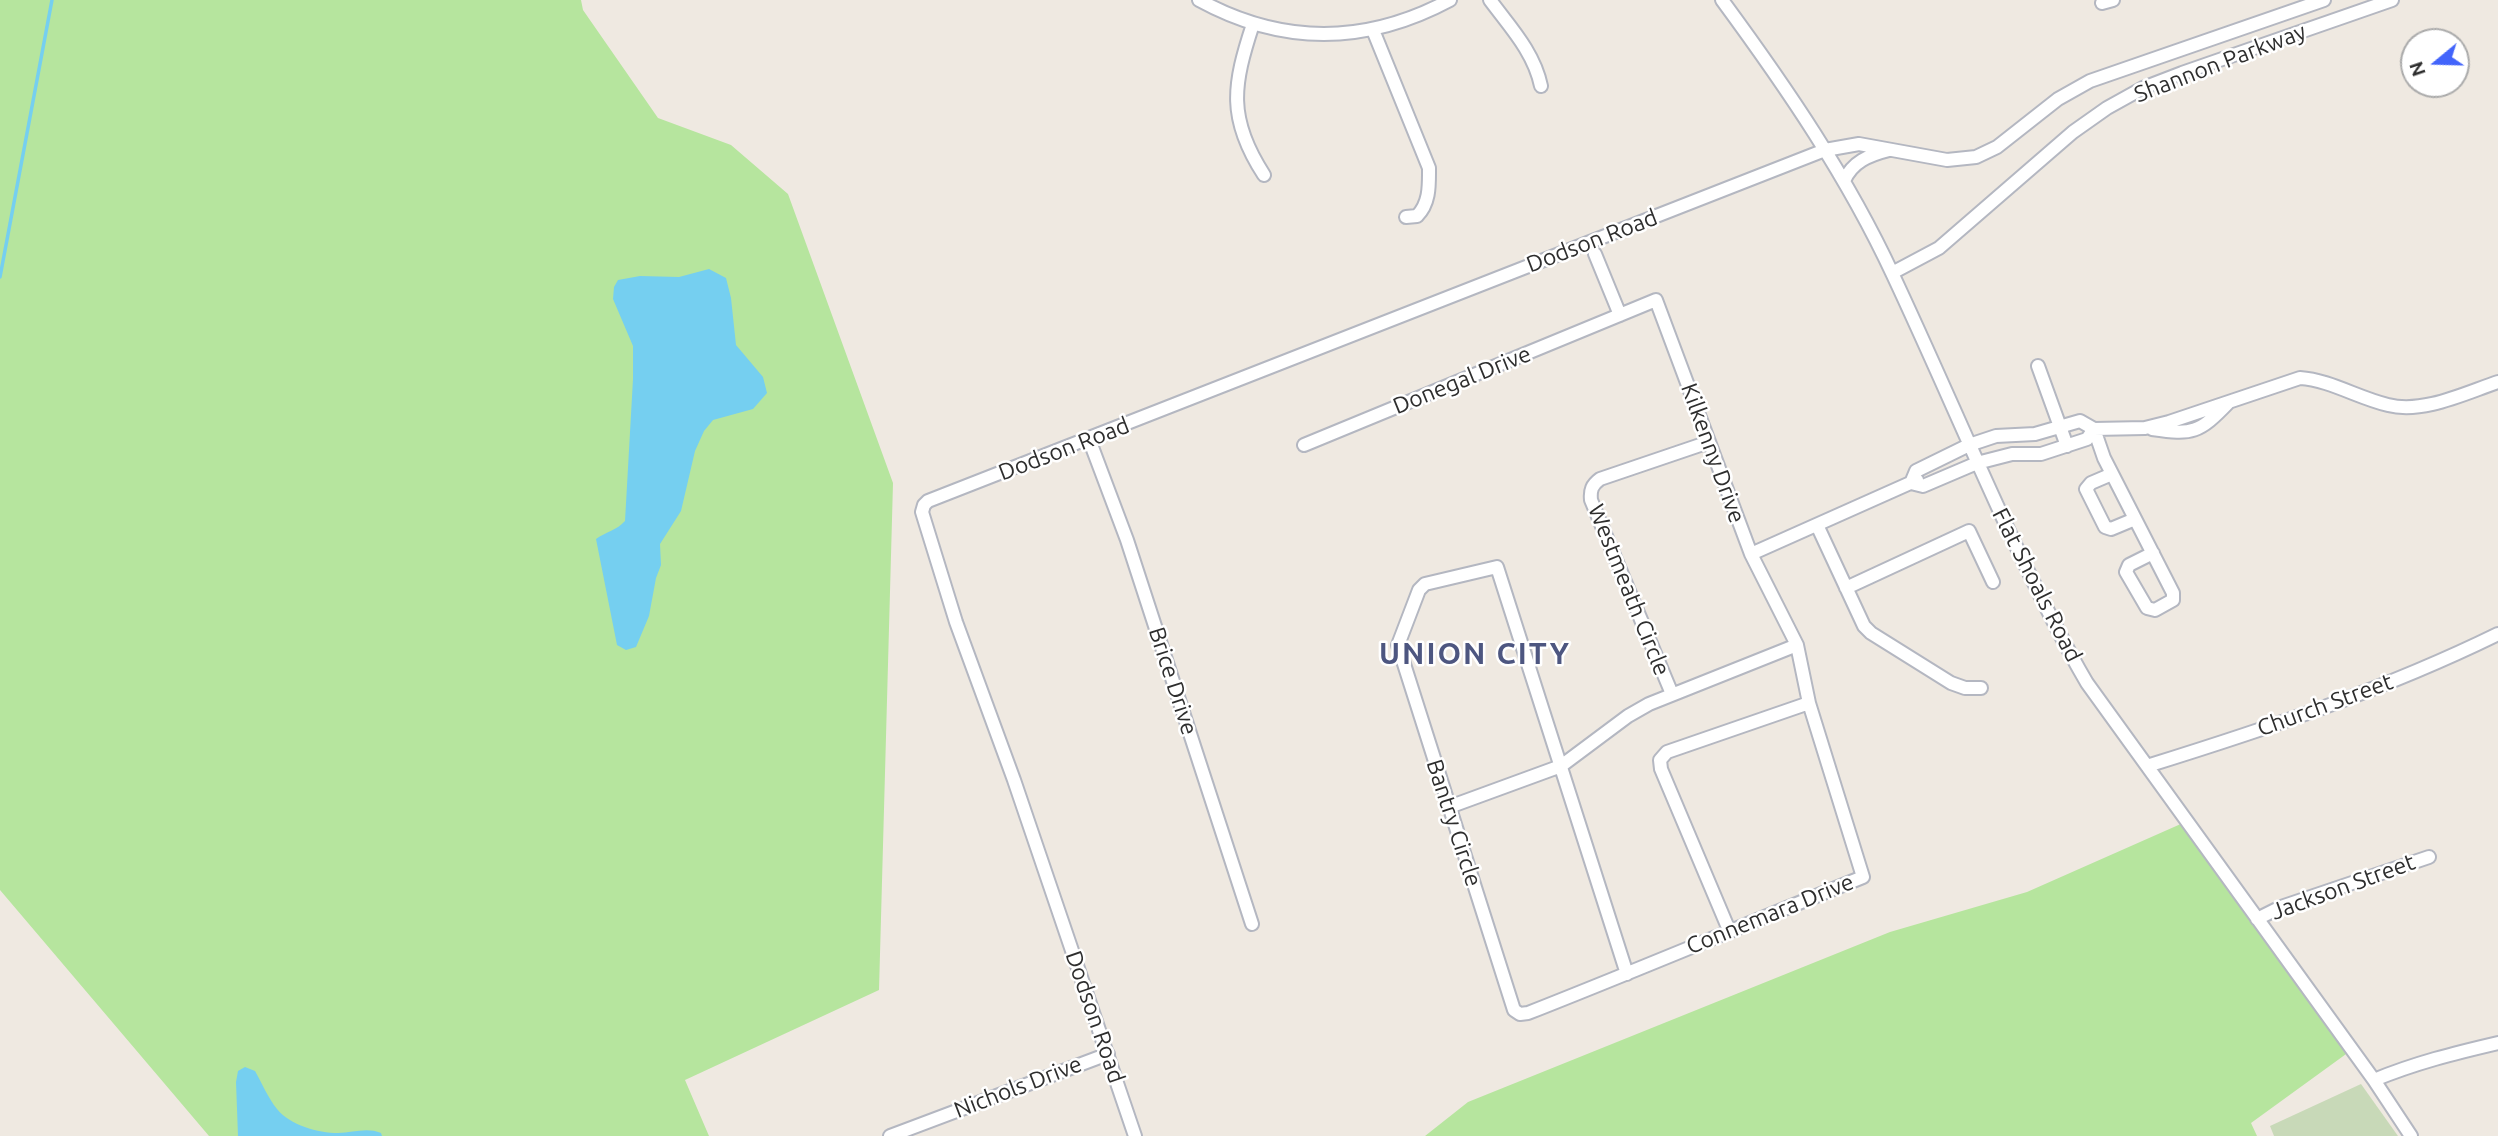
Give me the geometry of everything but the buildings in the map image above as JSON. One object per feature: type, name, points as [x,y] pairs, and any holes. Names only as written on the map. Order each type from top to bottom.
[{"type":"street","points":[[1199,0],[1222,13],[1253,24],[1279,31],[1317,35],[1373,30],[1401,23],[1450,0]]},
{"type":"street","points":[[1489,0],[1530,54],[1538,69],[1541,86]]},
{"type":"street","name":"Flat Shoals Road","points":[[1722,0],[1772,68],[1844,181],[1892,274],[1969,445],[2064,644],[2087,683],[2374,1080],[2410,1136]]},
{"type":"street","name":"Shannon Parkway","points":[[1825,150],[1859,144],[1947,160],[1976,157],[1997,147],[2058,99],[2090,80],[2324,0]]},
{"type":"street","name":"Shannon Parkway","points":[[1892,274],[1939,248],[2073,132],[2107,108],[2143,88],[2392,0]]},
{"type":"street","points":[[1253,24],[1239,67],[1237,103],[1245,141],[1264,174]]},
{"type":"street","points":[[1373,30],[1429,168],[1429,188],[1424,209],[1417,216],[1406,217]]},
{"type":"street","points":[[1844,181],[1849,170],[1861,160],[1892,149]]},
{"type":"street","name":"Dodson Road","points":[[1135,1136],[1014,780],[957,622],[922,512],[924,505],[928,500],[1825,150]]},
{"type":"street","points":[[1595,254],[1620,315]]},
{"type":"street","name":"Kilkenny Drive","points":[[1620,315],[1657,300],[1751,554],[1797,645],[1809,703]]},
{"type":"street","name":"Donegal Drive","points":[[1304,445],[1620,315]]},
{"type":"street","points":[[2038,366],[2067,446]]},
{"type":"street","points":[[1751,554],[1910,483],[1923,486],[1969,445],[1996,436],[2035,434],[2080,421],[2094,429],[2144,428],[2300,378],[2316,379],[2390,406],[2413,408],[2498,382]]},
{"type":"street","points":[[1945,467],[1978,463],[2012,454],[2041,454],[2087,439],[2094,429]]},
{"type":"street","points":[[2094,429],[2104,458],[2153,553],[2173,593],[2173,600],[2155,610],[2147,608],[2126,572],[2129,565],[2153,553]]},
{"type":"street","name":"Brice Drive","points":[[1089,439],[1127,540],[1252,924]]},
{"type":"street","name":"Westmeath Circle","points":[[1672,694],[1590,492],[1593,485],[1600,480],[1709,442]]},
{"type":"street","points":[[2112,474],[2091,483],[2087,489],[2105,527],[2111,529],[2135,519]]},
{"type":"street","points":[[1816,525],[1864,626],[1871,633],[1951,683],[1965,688],[1980,688]]},
{"type":"street","points":[[1846,589],[1969,531],[1993,582]]},
{"type":"street","name":"Bantry Circle","points":[[1497,567],[1627,974],[1528,1013],[1521,1014],[1514,1010],[1449,807],[1398,645],[1419,590],[1425,584],[1497,567]]},
{"type":"street","name":"Church Street","points":[[2147,766],[2331,705],[2445,659],[2498,634]]},
{"type":"street","points":[[1449,807],[1560,766],[1628,716],[1672,694],[1797,645]]},
{"type":"street","points":[[1729,930],[1661,769],[1660,760],[1667,752],[1809,703]]},
{"type":"street","name":"Connemara Drive","points":[[1627,974],[1863,877],[1809,703]]},
{"type":"street","name":"Jackson Street","points":[[2257,919],[2281,907],[2429,857]]},
{"type":"street","points":[[2374,1080],[2438,1057],[2498,1043]]},
{"type":"street","name":"Nichols Drive","points":[[890,1136],[1108,1054]]},
{"type":"green space","points":[[0,0],[581,0],[583,10],[658,118],[731,145],[788,194],[893,483],[879,990],[685,1080],[709,1136],[209,1136],[0,890]]},
{"type":"green space","points":[[2183,823],[2353,1049],[2251,1123],[2257,1136],[1425,1136],[1468,1102],[1890,932],[2027,892]]},
{"type":"green space","points":[[2361,1084],[2398,1136],[2274,1136],[2270,1126]]},
{"type":"water","points":[[709,269],[726,278],[736,345],[763,377],[767,393],[753,409],[713,420],[704,431],[695,451],[681,511],[660,544],[661,565],[649,616],[636,647],[626,650],[617,645],[596,539],[625,521],[633,346],[613,299],[614,287],[618,280],[640,276],[679,277]]},
{"type":"water","points":[[245,1067],[255,1071],[277,1109],[289,1120],[322,1132],[370,1130],[381,1133],[382,1136],[238,1136],[236,1082],[238,1071]]},
{"type":"waterway","points":[[0,277],[52,0]]},
{"type":"district","name":"UNION CITY","points":[[1475,654]]}]
